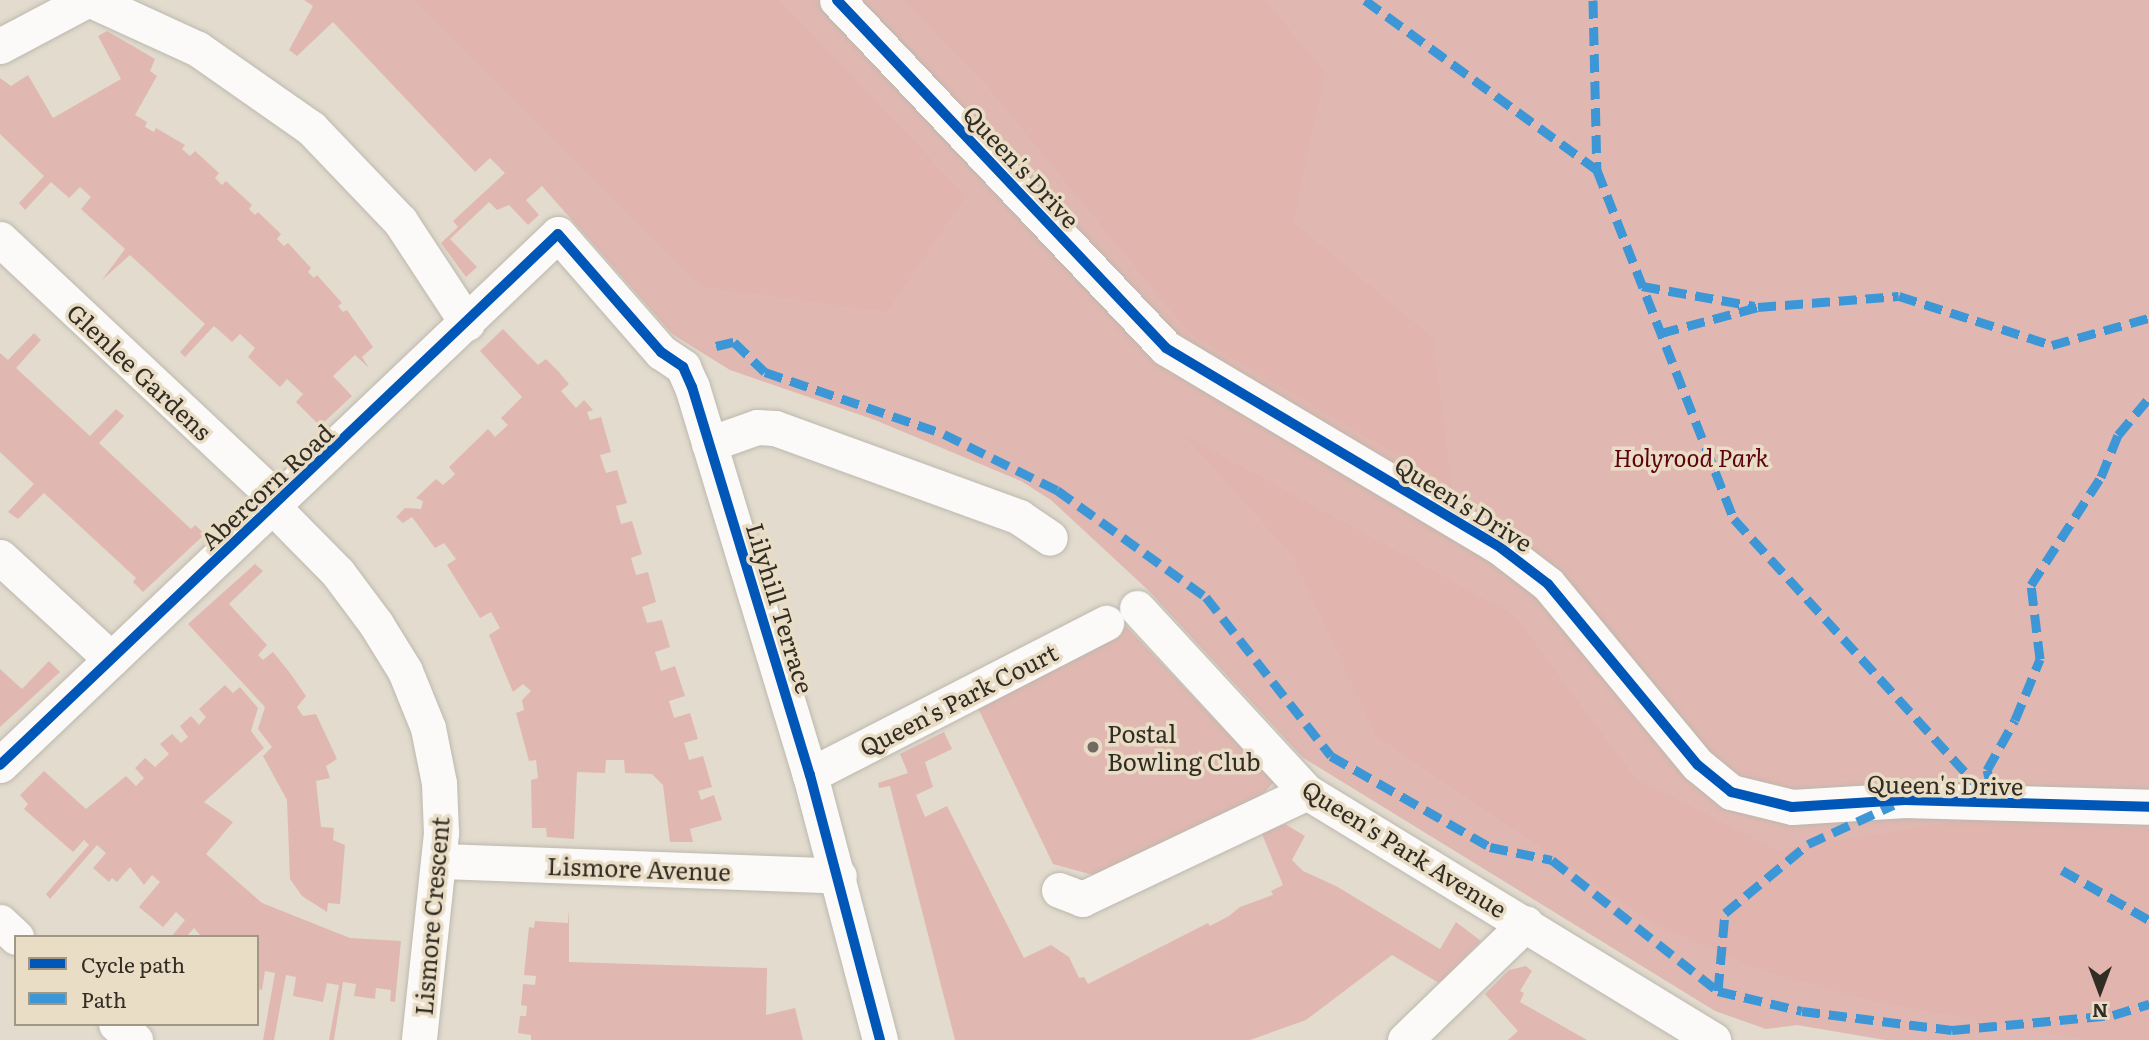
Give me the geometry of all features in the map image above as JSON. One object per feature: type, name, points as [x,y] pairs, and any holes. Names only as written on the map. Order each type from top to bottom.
[{"type":"street","points":[[0,46],[89,0],[198,48],[312,128],[400,221],[467,323]]},
{"type":"street","name":"Queen's Drive","points":[[837,0],[1166,348],[1497,545],[1548,584],[1690,756],[1731,792],[1793,807],[1905,800],[2149,807]]},
{"type":"street","name":"Abercorn Road","points":[[0,765],[277,505],[558,234]]},
{"type":"street","name":"Lilyhill Terrace","points":[[558,234],[661,352],[683,367],[810,775],[839,876],[880,1040]]},
{"type":"street","name":"Glenlee Gardens","points":[[0,239],[277,505]]},
{"type":"street","points":[[709,444],[757,427],[775,428],[1019,517],[1050,538]]},
{"type":"street","name":"Lismore Crescent","points":[[277,505],[355,594],[405,671],[435,757],[441,806],[439,861],[419,1040]]},
{"type":"street","points":[[0,557],[111,659]]},
{"type":"street","name":"Queen's Park Avenue","points":[[1137,608],[1307,792],[1526,923],[1713,1040]]},
{"type":"street","name":"Queen's Park Court","points":[[810,775],[1106,623]]},
{"type":"street","points":[[1059,890],[1082,899],[1307,792]]},
{"type":"street","name":"Lismore Avenue","points":[[439,861],[839,876]]},
{"type":"street","points":[[0,922],[14,935]]},
{"type":"street","points":[[1405,1040],[1526,923]]},
{"type":"street","points":[[118,1026],[135,1040]]},
{"type":"green space","name":"Holyrood Park","points":[[304,0],[2149,0],[2149,1040],[1885,1040],[1797,1025],[1766,1029],[1715,1011],[1302,757],[1147,589],[1051,500],[1021,481],[875,420],[730,370],[672,334],[542,186],[526,200],[539,215],[528,225],[509,205],[497,210],[489,202],[450,239],[477,267],[466,277],[441,243],[458,227],[453,221],[505,173],[490,158],[475,172],[333,22],[297,56],[289,50],[313,6]]},
{"type":"green space","points":[[107,31],[155,59],[150,71],[157,76],[135,115],[147,122],[145,127],[154,132],[156,128],[185,145],[182,149],[190,156],[195,151],[219,173],[215,178],[222,185],[226,181],[252,205],[249,209],[255,215],[258,212],[281,234],[277,239],[284,246],[288,243],[311,268],[308,272],[314,278],[317,275],[342,303],[338,306],[343,312],[347,310],[373,347],[362,357],[369,368],[355,355],[333,376],[352,396],[320,426],[296,402],[303,394],[287,379],[280,387],[248,357],[255,348],[240,334],[232,342],[214,326],[185,357],[180,352],[205,324],[130,255],[102,280],[125,249],[81,209],[91,197],[80,187],[69,198],[51,182],[25,210],[19,203],[44,176],[0,134],[0,78],[11,86],[28,75],[53,118],[121,79],[98,36]]},
{"type":"green space","points":[[503,329],[538,365],[546,359],[558,371],[569,384],[561,391],[576,408],[584,400],[593,410],[587,412],[590,420],[601,417],[611,452],[600,455],[606,473],[617,470],[627,503],[616,506],[621,524],[632,521],[642,554],[631,558],[636,575],[648,572],[656,602],[642,607],[647,623],[662,620],[670,647],[655,652],[661,671],[675,666],[685,696],[669,701],[674,718],[690,713],[698,739],[684,743],[689,760],[703,756],[712,787],[698,791],[701,800],[714,795],[722,820],[690,829],[693,842],[670,842],[663,785],[652,774],[625,773],[624,760],[606,760],[605,773],[577,772],[574,839],[547,837],[546,828],[532,828],[531,780],[538,778],[536,760],[529,761],[516,713],[524,710],[522,700],[531,691],[523,684],[513,692],[489,635],[500,628],[491,612],[480,618],[447,565],[456,559],[444,543],[435,548],[412,517],[403,523],[396,517],[405,508],[421,509],[423,501],[416,498],[436,479],[443,485],[449,480],[455,474],[449,467],[488,429],[495,437],[508,425],[501,418],[522,397],[480,351]]},
{"type":"green space","points":[[34,333],[41,340],[16,368],[90,436],[116,409],[124,416],[99,443],[191,529],[195,525],[205,534],[143,592],[133,582],[136,578],[44,493],[18,519],[8,512],[34,484],[0,452],[0,353],[8,360]]},
{"type":"green space","points":[[255,564],[263,571],[229,604],[267,645],[258,655],[263,660],[273,652],[290,673],[306,696],[297,707],[303,716],[316,714],[337,759],[326,766],[330,778],[316,781],[321,827],[334,828],[333,840],[345,845],[340,904],[328,903],[327,912],[302,896],[290,879],[287,800],[263,756],[272,747],[258,729],[265,707],[188,624]]},
{"type":"green space","name":"Postal Bowling Club","points":[[1126,626],[1274,782],[1262,795],[1093,875],[1053,864],[975,702]]},
{"type":"green space","points":[[49,661],[60,672],[0,727],[0,669],[22,689]]},
{"type":"green space","points":[[225,685],[233,693],[240,687],[258,708],[251,731],[264,748],[204,802],[233,822],[206,854],[262,903],[350,938],[401,941],[395,1002],[390,1001],[391,990],[376,988],[375,999],[354,996],[356,984],[343,982],[334,1040],[329,1040],[339,985],[327,983],[323,1002],[293,996],[296,977],[286,975],[274,1040],[263,1040],[275,973],[265,971],[262,990],[259,989],[259,935],[200,935],[194,928],[188,935],[173,935],[185,920],[176,912],[163,927],[139,907],[160,882],[152,875],[144,885],[130,867],[117,882],[112,878],[109,882],[93,868],[106,853],[97,845],[50,899],[46,894],[89,845],[84,840],[73,852],[24,809],[28,804],[20,795],[44,771],[86,809],[126,776],[136,786],[144,778],[135,768],[145,758],[155,767],[169,754],[160,744],[172,734],[181,743],[188,737],[180,726],[191,716],[199,725],[206,717],[199,709]]},
{"type":"green space","points":[[944,732],[952,749],[925,762],[933,787],[916,795],[925,817],[947,806],[1024,958],[1051,945],[1069,957],[1079,978],[1084,977],[1088,984],[1208,923],[1210,926],[1240,907],[1273,895],[1271,891],[1283,885],[1262,834],[1285,824],[1305,836],[1292,860],[1303,871],[1336,886],[1440,949],[1456,922],[1481,941],[1439,983],[1392,955],[1306,1020],[1250,1040],[955,1040],[890,786],[879,788],[878,783],[908,773],[900,754]]},
{"type":"green space","points":[[569,909],[569,962],[767,968],[766,1015],[795,1008],[803,1040],[531,1040],[531,1035],[518,1033],[520,1016],[526,1016],[527,1006],[521,1005],[523,984],[535,985],[536,976],[524,975],[529,927],[534,928],[535,921],[568,923]]},
{"type":"green space","points":[[1526,966],[1532,971],[1520,991],[1524,993],[1520,1002],[1587,1040],[1508,1040],[1518,1031],[1485,994],[1509,970]]},
{"type":"shaded area","points":[[414,0],[779,0],[966,196],[887,312],[700,286]]},
{"type":"shaded area","points":[[903,0],[1265,0],[1325,73],[1293,222],[1433,338],[1452,487],[1189,333],[982,80]]},
{"type":"shaded area","points":[[1184,435],[1514,615],[1635,778],[1777,850],[1993,816],[2149,829],[2149,1040],[2087,1040],[1872,1001],[1760,970],[1651,922],[1376,736],[1293,556]]},
{"type":"marked path","points":[[1365,0],[1597,170]]},
{"type":"marked path","points":[[1593,0],[1597,170],[1734,519],[1993,803]]},
{"type":"marked path","points":[[1642,286],[1754,306]]},
{"type":"marked path","points":[[1661,333],[1758,307],[1899,296],[2052,345],[2149,318]]},
{"type":"marked path","points":[[716,346],[734,342],[765,372],[944,434],[1057,490],[1206,597],[1331,756],[1490,847],[1552,860],[1718,991],[1802,1011],[1952,1030],[2113,1015],[2149,1004]]},
{"type":"marked path","points":[[1995,804],[1987,770],[2015,720],[2040,659],[2031,585],[2101,477],[2118,435],[2149,398]]},
{"type":"marked path","points":[[1718,991],[1725,913],[1808,844],[1893,805]]},
{"type":"marked path","points":[[2062,870],[2149,920]]},
{"type":"cycle path","points":[[837,0],[1166,348],[1497,545],[1548,584],[1698,765],[1731,792],[1792,807],[1905,800],[2149,807]]},
{"type":"cycle path","points":[[0,765],[558,234],[661,352],[683,367],[692,387],[810,775],[880,1040]]},
{"type":"place","name":"Postal Bowling Club","points":[[1093,747]]}]
